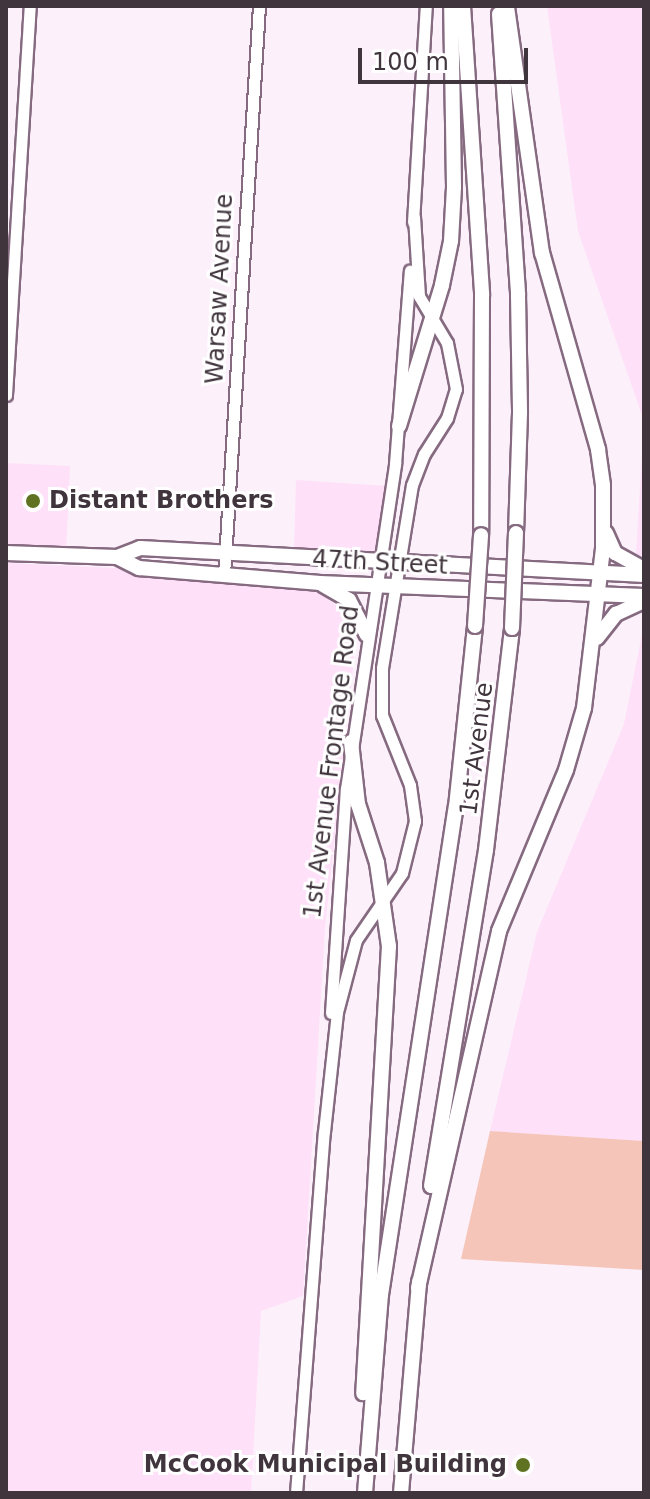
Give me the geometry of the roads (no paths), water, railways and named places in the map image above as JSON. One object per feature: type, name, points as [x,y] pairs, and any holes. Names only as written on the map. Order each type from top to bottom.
[{"type":"main road","points":[[399,426],[446,268],[452,219],[451,6]]},
{"type":"main road","name":"1st Avenue","points":[[364,1493],[381,1295],[456,807],[475,626],[481,535],[482,295],[463,6]]},
{"type":"main road","name":"1st Avenue","points":[[401,1493],[418,1288],[486,850],[512,628],[520,441],[518,295],[499,6]]},
{"type":"main road","points":[[418,1288],[499,931],[574,744],[593,650],[601,572],[604,527],[598,449],[542,253],[533,210],[507,6]]},
{"type":"main road","points":[[604,527],[615,553],[644,572]]},
{"type":"main road","name":"47th Street","points":[[6,553],[117,557],[140,548],[400,564],[644,572]]},
{"type":"main road","name":"47th Street","points":[[117,557],[139,568],[320,583],[598,593],[644,599]]},
{"type":"main road","points":[[320,583],[349,600],[367,635]]},
{"type":"main road","points":[[593,650],[606,623],[644,599]]},
{"type":"main road","points":[[351,742],[358,804],[384,900],[389,979],[363,1365],[364,1493]]},
{"type":"street","points":[[6,395],[30,6]]},
{"type":"street","name":"Warsaw Avenue","points":[[224,575],[259,6]]},
{"type":"street","name":"1st Avenue Frontage Road","points":[[296,1493],[351,742],[399,426],[426,6]]},
{"type":"street","name":"1st Avenue Frontage Road","points":[[329,1074],[348,964],[367,920],[402,873],[415,821],[410,785],[382,715],[382,668],[412,485],[424,454],[447,418],[456,389],[452,358],[416,282],[414,217]]},
{"type":"place","name":"Distant Brothers","points":[[33,501]]},
{"type":"place","name":"McCook Municipal Building","points":[[523,1465]]}]
